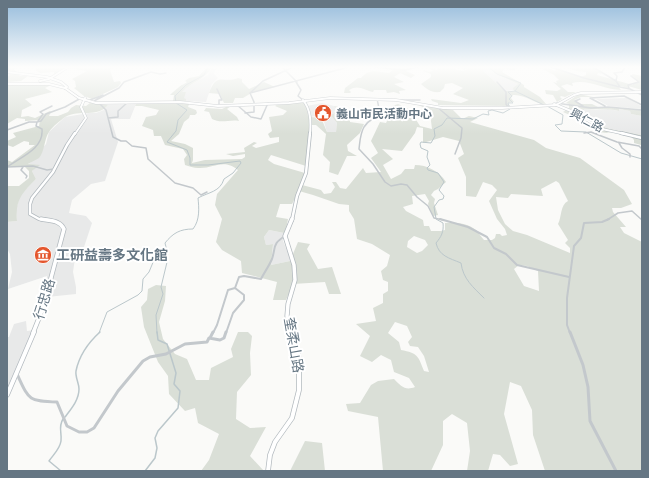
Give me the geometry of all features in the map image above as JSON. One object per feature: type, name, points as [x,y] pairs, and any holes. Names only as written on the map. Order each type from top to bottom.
[{"type":"main road","points":[[69,89],[83,99],[127,103]]},
{"type":"main road","points":[[69,89],[83,99],[99,103],[180,102],[218,104],[303,101]]},
{"type":"main road","points":[[377,99],[396,100],[437,107],[510,107],[556,104],[581,93],[642,91]]},
{"type":"main road","points":[[180,102],[213,105],[237,105],[254,102],[289,103],[324,98],[403,99],[437,107]]},
{"type":"street","points":[[90,100],[103,95],[94,101],[116,89]]},
{"type":"street","points":[[217,89],[222,100],[219,100],[218,104]]},
{"type":"street","points":[[250,93],[252,89]]},
{"type":"street","points":[[250,93],[266,89]]},
{"type":"street","points":[[235,288],[239,277],[244,276],[261,279],[272,260],[274,246],[278,240],[285,236],[291,225],[297,196],[306,174],[311,124],[308,106],[298,96],[301,89]]},
{"type":"street","points":[[505,89],[508,96],[506,100],[510,107]]},
{"type":"street","points":[[631,89],[642,95]]},
{"type":"street","points":[[245,113],[254,112],[254,102],[250,93]]},
{"type":"street","points":[[642,105],[624,96],[590,98],[602,106],[642,110]]},
{"type":"street","points":[[7,130],[29,122],[41,121],[46,114],[83,99]]},
{"type":"street","name":"行忠路","points":[[7,395],[17,374],[43,308],[64,229],[63,225],[59,222],[38,218],[30,214],[30,204],[32,198],[54,170],[67,145],[86,118],[81,107],[83,99]]},
{"type":"street","points":[[377,99],[380,110],[379,114],[365,126],[360,137],[359,149],[373,164],[385,182],[391,186],[401,184],[407,185],[417,197],[428,206],[434,218],[468,227],[486,237],[494,248],[506,254],[517,266],[535,268],[570,277]]},
{"type":"street","points":[[580,99],[575,100],[581,106],[591,108]]},
{"type":"street","points":[[396,100],[420,100]]},
{"type":"street","points":[[99,103],[106,110],[112,137],[120,141],[126,141],[128,145],[132,147],[146,148],[148,159],[161,172],[174,180],[175,183],[193,188],[201,195],[207,192]]},
{"type":"street","points":[[108,118],[118,117],[118,111],[127,103]]},
{"type":"street","points":[[237,105],[251,117],[261,118],[268,103]]},
{"type":"street","points":[[556,104],[591,108],[608,107]]},
{"type":"street","name":"興仁路","points":[[556,104],[602,129],[642,138]]},
{"type":"street","points":[[7,167],[23,158],[41,141],[43,133],[42,129],[36,126],[43,114],[40,112],[52,106]]},
{"type":"street","points":[[122,110],[124,106]]},
{"type":"street","points":[[437,107],[462,128],[461,138],[456,154]]},
{"type":"street","points":[[590,123],[601,132],[596,134]]},
{"type":"street","points":[[584,132],[591,132],[619,143],[638,146],[642,149]]},
{"type":"street","points":[[619,143],[622,148],[630,154],[630,156]]},
{"type":"street","points":[[7,167],[41,166],[47,170],[54,170]]},
{"type":"street","points":[[23,167],[21,170],[27,176],[26,178]]},
{"type":"street","points":[[616,471],[590,421],[588,387],[583,365],[567,325],[567,298],[574,246],[580,241],[584,223],[602,222],[618,213],[632,211],[642,220]]},
{"type":"street","name":"奎柔山路","points":[[268,471],[270,455],[275,442],[292,418],[300,390],[299,357],[290,337],[287,316],[288,304],[295,280],[294,264],[285,236]]},
{"type":"street","points":[[17,374],[28,397],[33,401],[57,402],[67,426],[79,432],[87,432],[94,428],[118,391],[143,361],[150,357],[166,354],[185,344],[207,342],[217,324],[228,290],[235,288]]},
{"type":"street","points":[[209,338],[220,340],[224,338],[232,313],[244,300],[244,295],[235,288]]},
{"type":"shaded area","points":[[7,89],[47,89],[52,92],[25,99],[32,105],[22,110],[21,117],[28,116],[35,118],[50,111],[49,116],[58,116],[68,112],[76,105],[86,106],[90,103],[108,105],[99,111],[65,117],[50,130],[41,155],[39,158],[28,164],[40,165],[32,171],[36,179],[20,197],[17,208],[17,221],[7,222],[7,186],[19,186],[29,178],[29,171],[24,166],[7,167],[7,160],[12,162],[35,145],[29,145],[29,142],[24,141],[13,147],[7,145],[7,141],[16,137],[13,133],[39,126],[40,120],[25,121],[25,119],[17,118],[7,124]]},
{"type":"shaded area","points":[[76,89],[113,89],[92,99],[84,96]]},
{"type":"shaded area","points":[[176,89],[186,89],[182,92],[186,92],[184,98],[186,101],[173,101],[174,95],[170,95]]},
{"type":"shaded area","points":[[184,89],[210,89],[206,102],[186,101],[186,99],[183,99],[181,92]]},
{"type":"shaded area","points":[[211,89],[265,89],[253,92],[243,98],[235,98],[233,103],[224,103],[220,94],[209,93]]},
{"type":"shaded area","points":[[345,89],[350,89],[350,93],[344,93]]},
{"type":"shaded area","points":[[365,89],[406,90],[399,91],[400,94],[394,92],[387,93],[386,90],[374,90],[373,92]]},
{"type":"shaded area","points":[[428,89],[443,89],[440,92]]},
{"type":"shaded area","points":[[461,89],[503,89],[505,91],[514,91],[513,89],[528,89],[540,97],[546,104],[517,95],[513,95],[511,98],[514,102],[508,103],[510,106],[438,105],[438,103],[432,101],[431,99],[461,103],[469,100],[453,94]]},
{"type":"shaded area","points":[[503,89],[514,89],[514,90],[505,91]]},
{"type":"shaded area","points":[[565,89],[568,92],[576,92],[565,97],[561,96],[560,97],[562,99],[557,102],[553,95],[546,94],[545,90],[557,91]]},
{"type":"shaded area","points":[[579,94],[593,97],[581,97],[574,100],[580,104],[592,104],[600,108],[609,107],[642,110],[642,116],[631,114],[630,111],[619,109],[619,111],[606,109],[584,109],[583,114],[591,116],[606,128],[642,135],[641,145],[634,143],[634,140],[629,134],[613,131],[606,133],[598,131],[583,124],[590,122],[577,113],[572,116],[563,112],[569,108],[569,104],[566,103]]},
{"type":"shaded area","points":[[627,98],[641,106],[642,109],[608,106],[596,99]]},
{"type":"shaded area","points":[[303,102],[307,106],[310,117],[324,118],[322,120],[327,132],[336,132],[337,123],[332,117],[324,117],[325,115],[333,114],[336,110],[334,106],[350,109],[350,122],[364,124],[360,133],[347,145],[348,151],[357,156],[347,156],[338,175],[329,172],[330,162],[323,155],[326,134],[316,125],[310,125],[306,166],[271,155],[268,160],[274,164],[305,173],[306,178],[302,185],[321,190],[324,194],[331,193],[335,187],[332,182],[336,182],[340,188],[346,189],[363,168],[366,173],[381,172],[371,158],[378,153],[371,141],[380,122],[386,123],[387,121],[382,116],[384,109],[398,104],[414,111],[413,115],[420,126],[432,129],[432,113],[419,105],[453,110],[462,119],[469,116],[478,118],[470,122],[534,140],[546,148],[580,158],[624,190],[632,204],[621,208],[612,208],[613,212],[626,227],[620,227],[624,233],[642,242],[642,471],[545,471],[533,435],[532,410],[521,386],[510,382],[504,414],[518,464],[510,466],[500,455],[493,454],[488,471],[467,471],[470,451],[467,423],[452,414],[443,421],[443,445],[431,471],[383,471],[378,417],[348,411],[346,404],[360,403],[371,385],[378,381],[394,379],[401,386],[406,388],[415,387],[409,378],[394,372],[391,360],[381,355],[372,362],[360,356],[370,336],[356,324],[376,321],[373,308],[383,303],[383,294],[388,291],[388,282],[383,280],[381,271],[387,266],[390,255],[372,244],[357,239],[354,219],[349,211],[349,205],[339,204],[299,191],[292,204],[280,204],[276,217],[288,219],[284,233],[269,230],[264,237],[266,245],[273,244],[271,265],[290,261],[298,242],[310,244],[307,249],[318,269],[332,267],[341,294],[329,294],[325,282],[293,284],[286,300],[273,300],[277,282],[242,273],[241,261],[222,250],[216,242],[222,219],[215,205],[217,194],[238,170],[223,164],[204,168],[185,165],[184,159],[187,155],[183,149],[165,145],[161,136],[154,136],[153,130],[142,126],[146,117],[156,115],[159,110],[135,106],[136,104],[182,103],[189,104],[188,107],[196,110],[197,113],[195,115],[190,115],[184,122],[179,134],[171,141],[185,144],[193,148],[192,163],[205,160],[242,159],[245,157],[245,154],[233,156],[226,154],[245,152],[244,148],[254,142],[257,143],[252,146],[256,148],[279,142],[279,137],[270,138],[268,134],[272,131],[269,117],[283,115],[287,111],[275,106],[278,104]],"holes":[[[417,127],[423,128],[423,143],[443,137],[459,141],[464,154],[458,158],[466,177],[466,196],[476,197],[483,182],[492,185],[497,190],[489,201],[497,219],[505,229],[507,235],[502,236],[500,234],[496,234],[495,238],[492,240],[484,240],[473,228],[465,224],[453,223],[445,223],[445,230],[431,231],[429,226],[424,226],[423,220],[406,211],[403,207],[413,204],[412,196],[425,194],[429,201],[428,204],[433,216],[438,215],[434,203],[435,199],[431,195],[446,182],[432,169],[415,165],[414,169],[405,169],[401,174],[391,179],[383,165],[393,159],[382,149],[402,151],[415,133]],[[556,181],[559,183],[568,201],[562,208],[558,224],[568,240],[565,243],[570,248],[570,253],[527,235],[513,231],[505,224],[498,210],[496,197],[508,198],[511,194],[543,196],[541,189]],[[414,236],[425,240],[428,245],[422,251],[417,253],[407,247],[408,241]],[[519,265],[527,266],[538,271],[539,291],[524,286],[514,269]],[[395,322],[407,326],[412,337],[408,342],[410,346],[418,347],[424,356],[429,372],[424,371],[417,356],[411,352],[401,350],[399,342],[388,333]]]},
{"type":"shaded area","points":[[322,103],[334,106],[336,110],[333,114],[325,117],[332,117],[337,123],[336,133],[327,132],[324,122],[318,116],[310,117],[307,106]]},
{"type":"shaded area","points":[[136,104],[130,119],[111,119],[118,142],[105,181],[91,184],[72,200],[69,213],[86,216],[92,223],[84,247],[76,251],[73,272],[76,294],[47,297],[47,276],[8,289],[12,272],[10,254],[7,249],[7,222],[17,221],[16,210],[20,195],[36,179],[32,171],[39,165],[28,165],[46,144],[49,132],[65,117],[96,113],[104,110],[108,105]]},
{"type":"shaded area","points":[[231,106],[227,109],[237,117],[239,121],[215,120],[212,119],[209,112],[204,111],[206,108],[222,109]]},
{"type":"shaded area","points":[[584,109],[608,109],[619,111],[619,109],[630,111],[631,114],[642,116],[642,135],[606,128],[591,116],[583,114]]},
{"type":"shaded area","points":[[269,230],[284,233],[283,241],[291,259],[290,261],[271,265],[273,244],[266,245],[264,237]]},
{"type":"shaded area","points":[[156,285],[166,286],[165,301],[159,322],[163,339],[175,354],[187,359],[196,380],[209,380],[211,368],[233,357],[231,349],[238,332],[248,332],[252,336],[250,353],[251,375],[237,392],[236,419],[250,428],[266,427],[250,456],[264,471],[201,471],[209,460],[219,434],[198,423],[195,408],[185,411],[169,394],[168,376],[158,362],[144,327],[141,307],[147,300],[148,289]]},
{"type":"shaded area","points":[[26,321],[27,331],[35,330],[21,369],[7,395],[7,337],[9,337],[14,324]]},
{"type":"shaded area","points":[[305,441],[322,443],[325,471],[290,471]]},
{"type":"waterway","points":[[99,333],[107,312],[138,295],[142,291],[143,279],[149,272],[154,260],[163,255],[166,247],[165,243],[174,234],[184,230],[193,229],[198,218],[198,198],[220,187],[224,179],[233,173],[241,163],[240,161],[208,165],[190,165],[190,158],[187,150],[167,142],[176,131],[178,120],[187,110],[176,103],[175,96],[182,89]]},
{"type":"waterway","points":[[484,298],[466,278],[461,263],[445,256],[437,247],[436,243],[442,234],[443,223],[436,219],[434,207],[439,200],[443,199],[444,196],[439,190],[444,182],[438,173],[428,170],[427,168],[430,165],[427,157],[428,151],[421,148],[420,144],[421,142],[431,143],[435,136],[434,129],[442,125],[447,118],[473,119],[483,114],[489,115],[488,111],[492,110],[503,113],[510,109],[508,103],[513,103],[509,99],[512,96],[508,92],[515,91]]},
{"type":"waterway","points":[[515,91],[544,105]]},
{"type":"waterway","points":[[547,106],[563,115],[562,124],[555,125],[561,131],[586,132],[621,153],[642,159]]},
{"type":"waterway","points":[[157,333],[156,315],[163,294],[161,287],[168,258],[164,255]]},
{"type":"waterway","points":[[145,471],[155,458],[157,448],[155,438],[158,431],[178,408],[180,391],[174,384],[176,373],[167,344],[158,340],[157,332]]},
{"type":"waterway","points":[[65,417],[74,404],[79,393],[76,373],[79,360],[88,345],[99,333]]},
{"type":"waterway","points":[[61,471],[49,461],[60,444],[60,427],[63,419]]},
{"type":"place","name":"義山市民活動中心","points":[[323,113]]},
{"type":"place","name":"工研益壽多文化館","points":[[43,255]]}]
